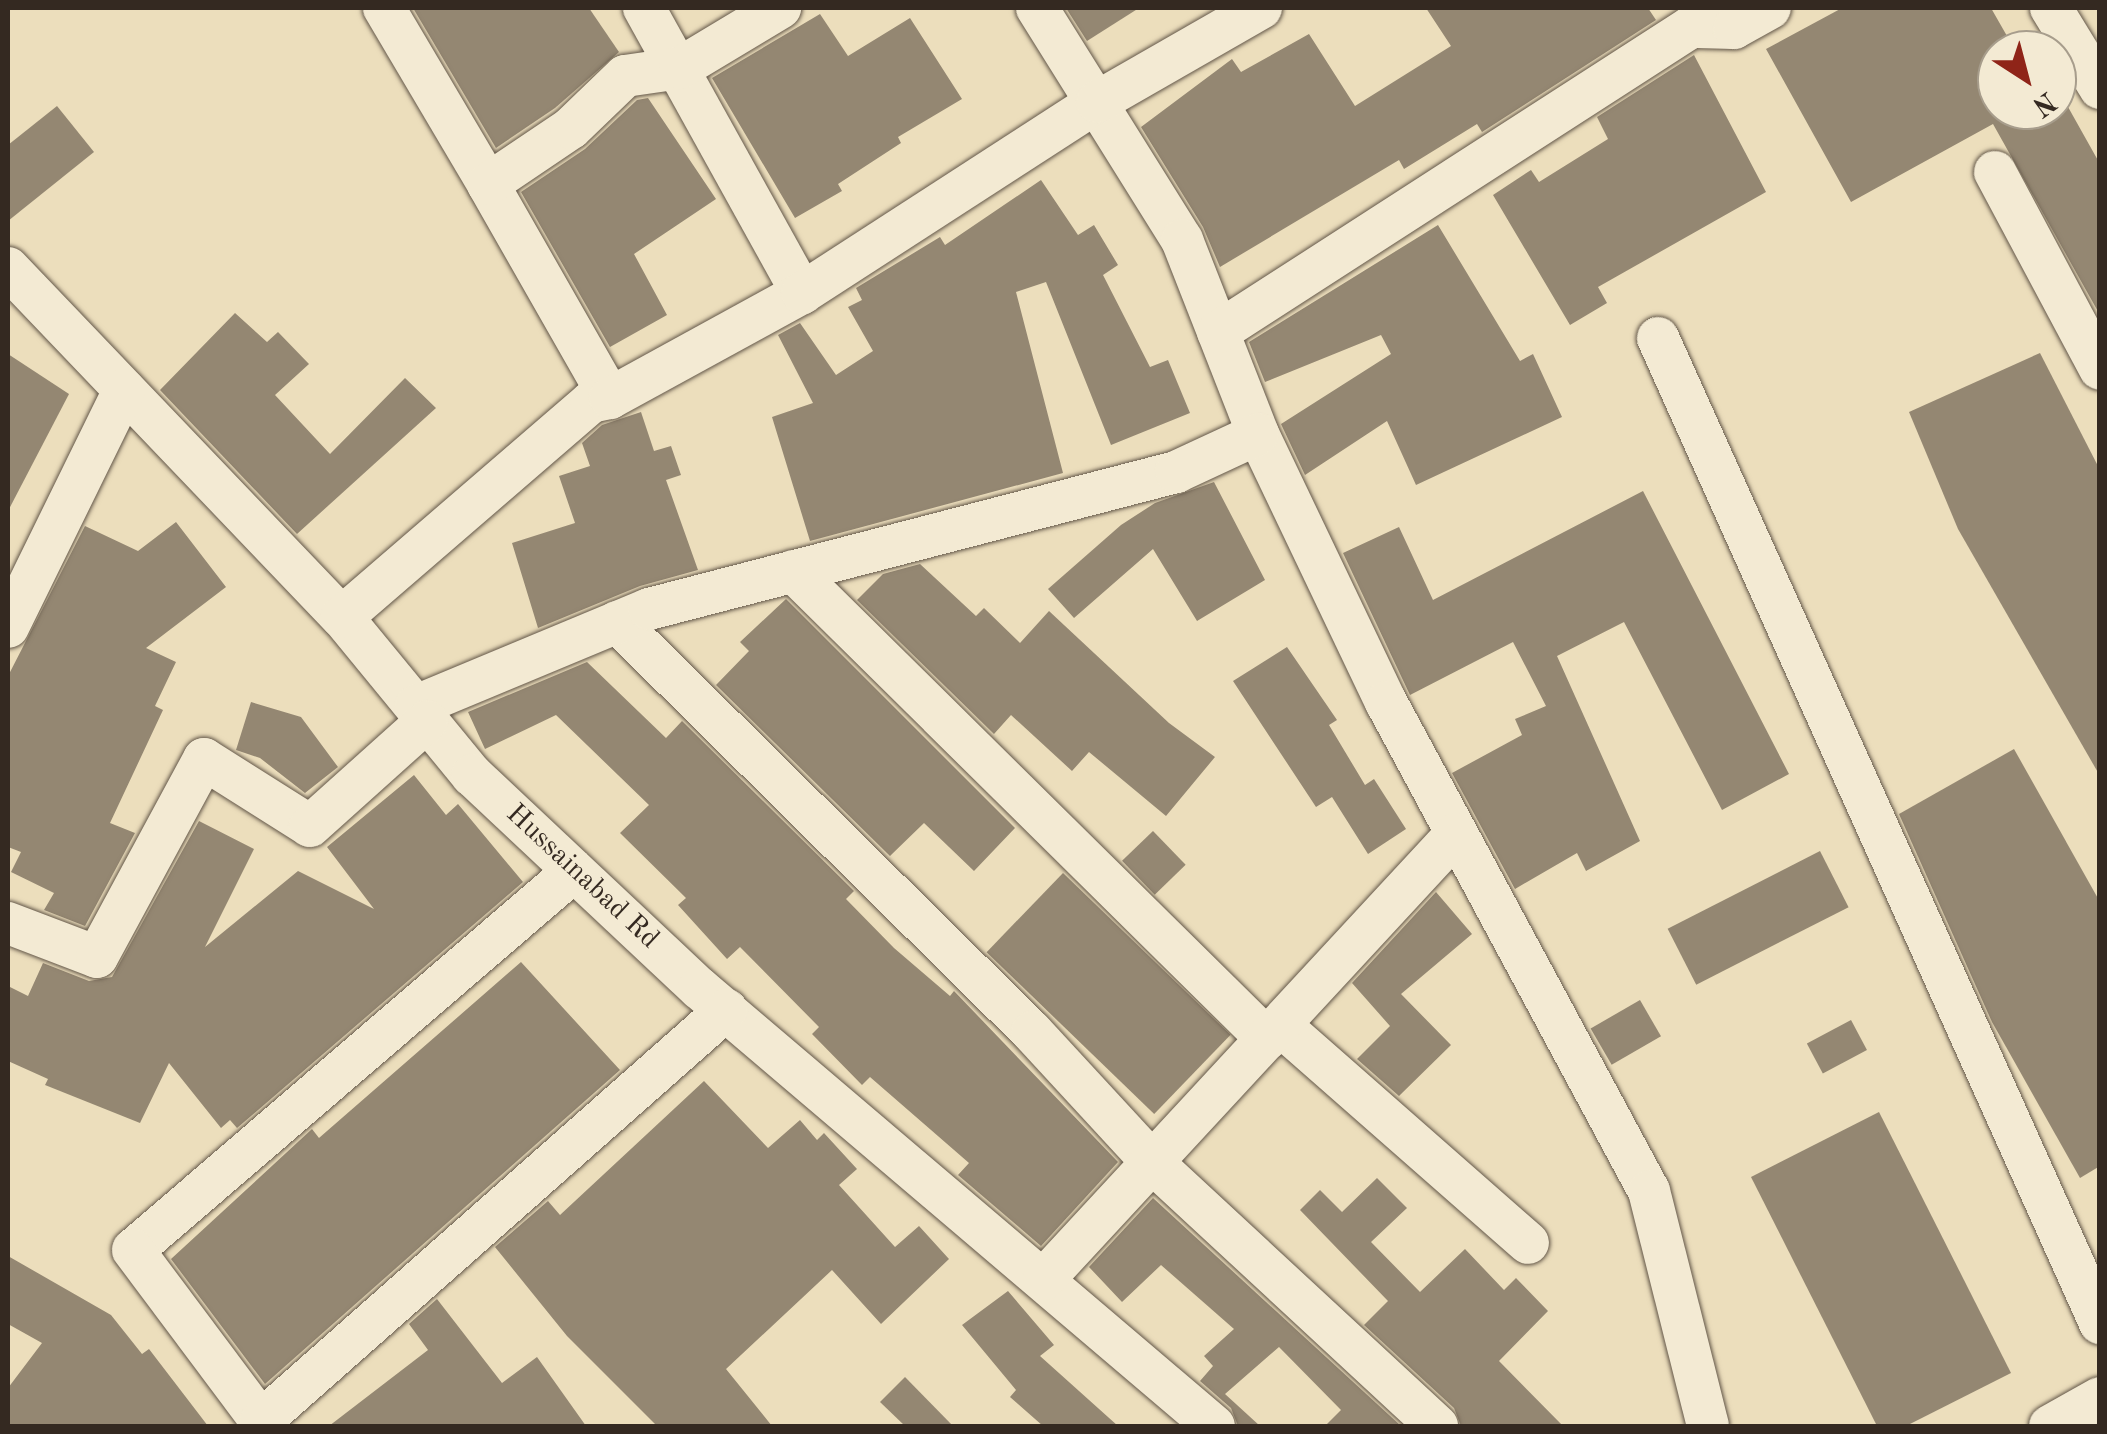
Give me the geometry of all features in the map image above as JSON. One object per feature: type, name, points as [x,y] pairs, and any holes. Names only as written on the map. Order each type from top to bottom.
[{"type":"street","points":[[384,8],[610,398]]},
{"type":"street","points":[[644,8],[802,292]]},
{"type":"street","points":[[488,184],[571,128],[625,76],[680,68],[780,8]]},
{"type":"street","points":[[1037,8],[1182,240],[1258,434],[1456,834],[1649,1190],[1708,1426]]},
{"type":"street","points":[[342,617],[591,402],[610,398],[802,292],[1244,8]]},
{"type":"street","points":[[1097,102],[1261,8]]},
{"type":"street","points":[[1218,332],[1690,27],[1741,14]]},
{"type":"street","points":[[2075,26],[2100,88]]},
{"type":"street","points":[[1995,172],[2100,369]]},
{"type":"street","name":"Hussainabad Rd","points":[[8,268],[342,617],[472,774],[726,1010],[1214,1426]]},
{"type":"street","points":[[1658,338],[2100,1323]]},
{"type":"street","points":[[8,627],[124,390]]},
{"type":"street","points":[[8,924],[97,957],[204,758],[310,826],[422,714],[617,622],[1176,472],[1258,434]]},
{"type":"street","points":[[793,572],[1274,1032],[1528,1243]]},
{"type":"street","points":[[617,622],[1032,1032],[1154,1164],[1436,1426]]},
{"type":"street","points":[[1044,1279],[1456,834]]},
{"type":"street","points":[[574,870],[133,1250],[264,1424],[726,1010]]},
{"type":"street","points":[[2050,1426],[2100,1398]]},
{"type":"building","points":[[413,8],[589,8],[619,52],[555,108],[496,148]]},
{"type":"building","points":[[1066,8],[1139,8],[1087,41]]},
{"type":"building","points":[[1426,8],[1648,8],[1656,20],[1482,132],[1477,124],[1404,169],[1399,160],[1220,267],[1203,227],[1141,127],[1232,59],[1241,72],[1309,34],[1355,106],[1451,46]]},
{"type":"building","points":[[1842,8],[1991,8],[2004,30],[1977,30],[1977,130],[1982,130],[1851,202],[1766,49]]},
{"type":"building","points":[[820,14],[848,56],[910,18],[962,99],[898,137],[901,143],[838,184],[842,191],[795,218],[712,78]]},
{"type":"building","points":[[1694,55],[1766,192],[1598,287],[1607,303],[1570,325],[1493,195],[1531,170],[1539,182],[1608,139],[1597,117]]},
{"type":"building","points":[[648,98],[716,199],[634,254],[667,315],[610,347],[521,192],[585,149],[637,100]]},
{"type":"building","points":[[57,106],[94,152],[8,221],[8,145]]},
{"type":"building","points":[[2077,123],[2100,164],[2100,315],[1996,130],[2077,130]]},
{"type":"building","points":[[1041,180],[1078,235],[1094,225],[1118,265],[1103,275],[1150,367],[1168,360],[1190,413],[1111,445],[1046,282],[1016,292],[1063,473],[810,541],[772,417],[813,403],[778,335],[800,323],[836,375],[873,351],[848,307],[862,300],[856,288],[940,237],[945,245]]},
{"type":"building","points":[[1438,225],[1520,361],[1533,354],[1562,417],[1416,485],[1387,421],[1305,475],[1281,424],[1391,354],[1381,335],[1265,382],[1249,342]]},
{"type":"building","points":[[235,313],[267,342],[278,332],[309,364],[275,395],[330,454],[405,378],[436,408],[297,534],[160,390]]},
{"type":"building","points":[[2040,353],[2100,470],[2100,776],[1958,529],[1909,412]]},
{"type":"building","points":[[8,354],[69,394],[8,511]]},
{"type":"building","points":[[641,412],[654,451],[671,446],[681,475],[666,480],[698,570],[640,586],[538,628],[512,543],[575,523],[559,476],[590,466],[582,443],[602,425]]},
{"type":"building","points":[[1214,482],[1265,580],[1197,621],[1153,549],[1074,618],[1048,589],[1121,525],[1155,503]]},
{"type":"building","points":[[1643,491],[1789,774],[1722,810],[1624,622],[1557,656],[1640,841],[1586,871],[1577,853],[1515,889],[1452,773],[1522,735],[1515,719],[1546,706],[1513,642],[1410,695],[1343,553],[1399,527],[1433,600]]},
{"type":"building","points":[[176,522],[226,587],[146,648],[176,662],[155,706],[163,710],[110,823],[135,833],[85,926],[44,910],[54,893],[11,872],[21,852],[8,847],[8,676],[85,526],[138,551]]},
{"type":"building","points":[[920,564],[976,616],[984,608],[1020,643],[1049,611],[1169,723],[1215,757],[1166,816],[1089,752],[1072,771],[1011,715],[994,734],[857,600],[883,574]]},
{"type":"building","points":[[786,599],[1015,828],[974,871],[924,823],[890,856],[716,685],[749,651],[740,642]]},
{"type":"building","points":[[1287,647],[1337,720],[1329,725],[1365,785],[1374,779],[1406,829],[1368,854],[1332,797],[1316,807],[1233,681]]},
{"type":"building","points":[[587,662],[666,738],[682,721],[854,891],[846,899],[894,948],[950,996],[954,991],[1118,1162],[1041,1246],[958,1175],[969,1163],[870,1077],[862,1085],[812,1034],[819,1027],[740,947],[727,959],[678,905],[686,898],[620,833],[649,805],[556,715],[485,749],[468,712]]},
{"type":"building","points":[[251,702],[301,717],[338,767],[305,793],[260,758],[236,750]]},
{"type":"building","points":[[2014,749],[2100,902],[2100,1166],[2080,1178],[1992,1022],[1899,814]]},
{"type":"building","points":[[414,775],[446,815],[458,804],[523,882],[237,1128],[230,1120],[221,1128],[169,1063],[140,1123],[45,1085],[48,1079],[8,1061],[8,986],[28,996],[43,963],[89,981],[112,977],[199,821],[254,849],[205,947],[298,871],[374,909],[327,847]]},
{"type":"building","points":[[1153,831],[1186,865],[1155,895],[1122,861]]},
{"type":"building","points":[[1820,851],[1849,907],[1696,985],[1668,929]]},
{"type":"building","points":[[1063,873],[1231,1035],[1154,1114],[987,952]]},
{"type":"building","points":[[1436,892],[1472,934],[1401,994],[1451,1045],[1399,1096],[1357,1059],[1390,1026],[1352,983]]},
{"type":"building","points":[[521,962],[620,1070],[265,1384],[171,1259],[312,1129],[319,1138]]},
{"type":"building","points":[[1640,1000],[1661,1036],[1612,1065],[1591,1028]]},
{"type":"building","points":[[1851,1020],[1867,1050],[1823,1073],[1807,1043]]},
{"type":"building","points":[[704,1081],[768,1148],[800,1120],[817,1140],[824,1133],[857,1169],[839,1185],[895,1247],[919,1226],[949,1259],[881,1324],[832,1270],[726,1369],[772,1426],[657,1426],[567,1336],[495,1247],[548,1201],[560,1215]]},
{"type":"building","points":[[1879,1112],[2011,1373],[1906,1426],[1877,1426],[1751,1177]]},
{"type":"building","points":[[1377,1178],[1407,1208],[1371,1242],[1420,1292],[1465,1249],[1504,1290],[1516,1278],[1548,1311],[1499,1361],[1563,1426],[1461,1426],[1454,1408],[1364,1325],[1388,1301],[1300,1210],[1320,1190],[1342,1212]]},
{"type":"building","points":[[1153,1198],[1401,1426],[1325,1426],[1341,1410],[1279,1347],[1225,1394],[1260,1426],[1238,1426],[1231,1408],[1200,1381],[1213,1366],[1204,1356],[1234,1329],[1161,1265],[1122,1302],[1089,1267]]},
{"type":"building","points":[[8,1256],[111,1315],[142,1354],[149,1349],[208,1426],[8,1426],[8,1388],[42,1343],[8,1324]]},
{"type":"building","points":[[1008,1291],[1054,1345],[1040,1356],[1118,1426],[1043,1426],[1010,1397],[1016,1390],[962,1325]]},
{"type":"building","points":[[437,1299],[502,1383],[537,1357],[586,1426],[329,1426],[428,1350],[409,1324]]},
{"type":"building","points":[[905,1377],[953,1426],[905,1426],[880,1402]]}]
